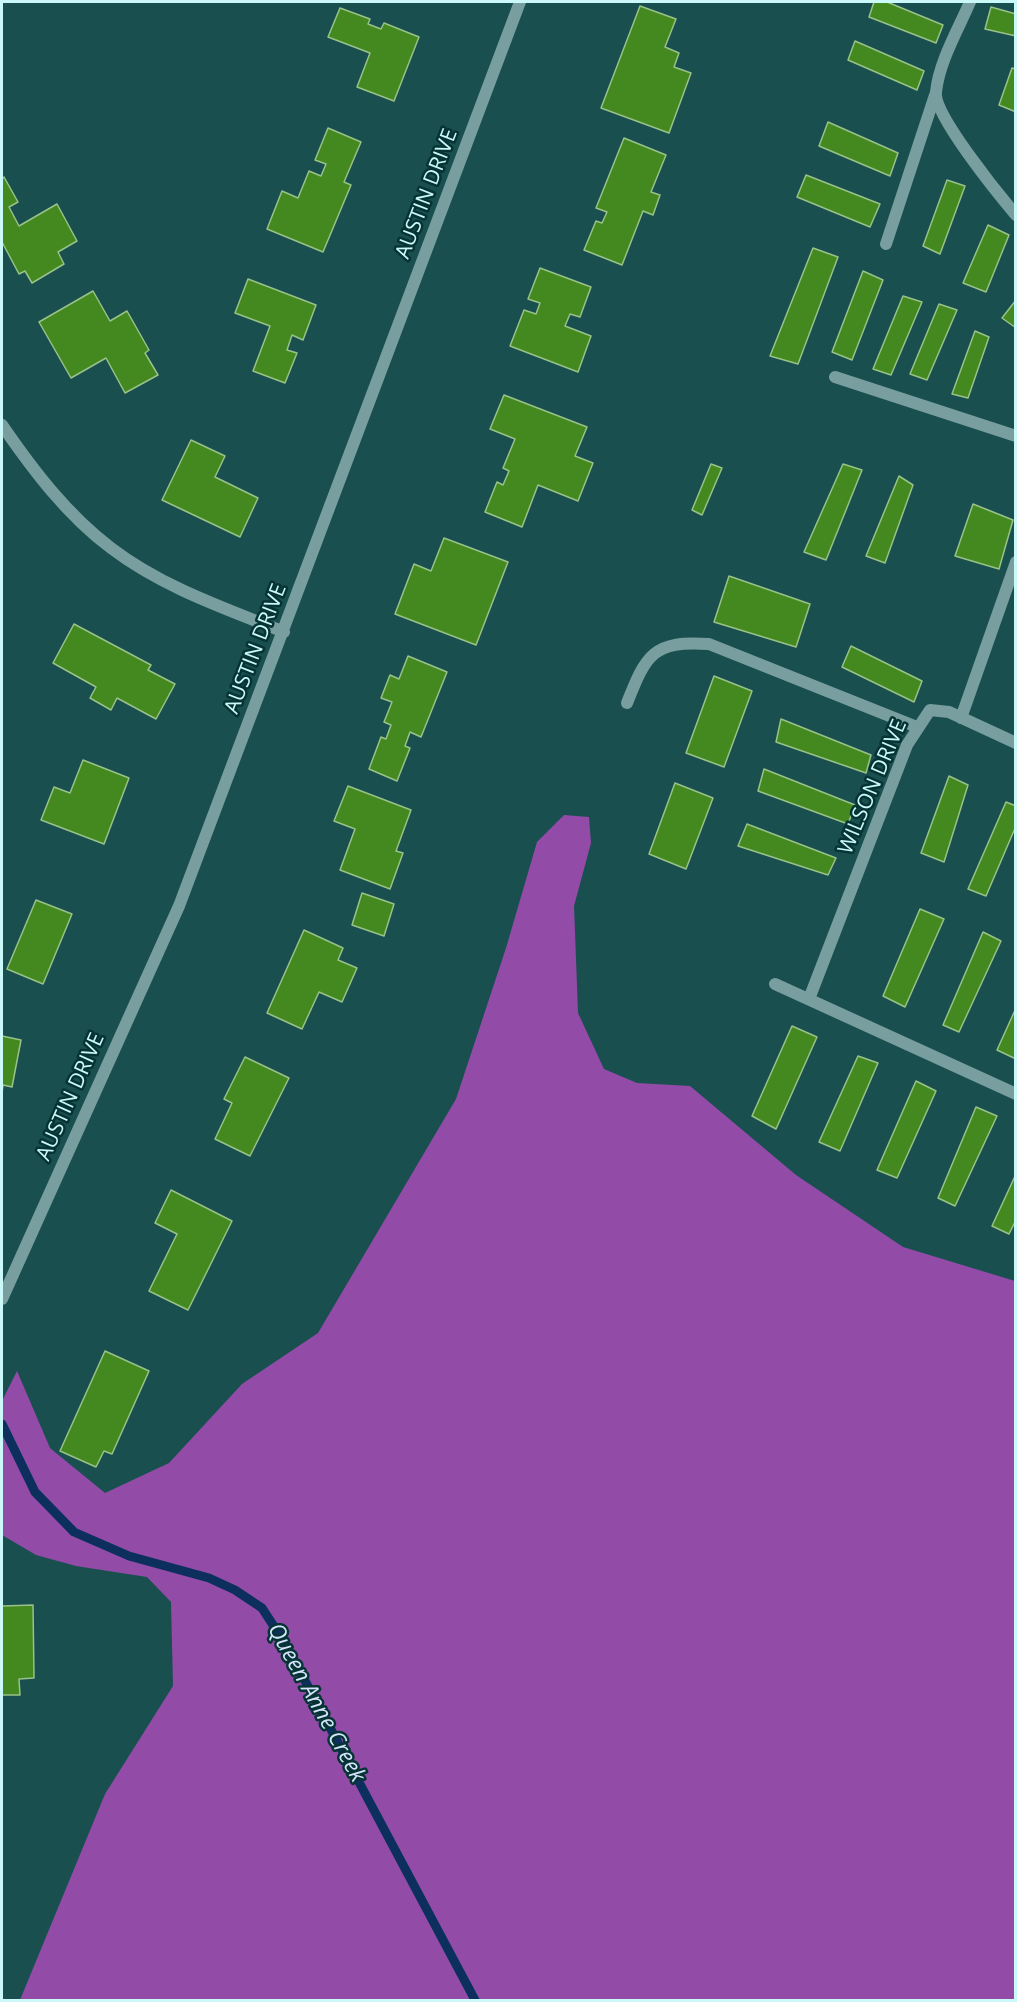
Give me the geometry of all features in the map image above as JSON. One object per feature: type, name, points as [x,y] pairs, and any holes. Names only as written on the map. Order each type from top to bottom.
[{"type":"street","name":"AUSTIN DRIVE","points":[[2,1299],[179,906],[520,2]]},
{"type":"street","points":[[886,244],[940,74],[970,2]]},
{"type":"street","points":[[935,95],[942,115],[1016,215]]},
{"type":"street","points":[[835,377],[1016,436]]},
{"type":"street","points":[[2,425],[62,504],[110,548],[139,567],[200,599],[284,632]]},
{"type":"street","points":[[1016,562],[961,718],[1016,743]]},
{"type":"street","points":[[627,703],[642,665],[661,648],[687,642],[709,644],[917,727]]},
{"type":"street","name":"WILSON DRIVE","points":[[809,999],[907,745],[930,710],[949,712],[961,718]]},
{"type":"street","points":[[776,984],[1016,1094]]},
{"type":"shaded area","points":[[564,815],[589,817],[591,843],[574,906],[578,1013],[604,1069],[637,1083],[690,1086],[796,1175],[903,1247],[1015,1281],[1015,2000],[20,2000],[105,1794],[173,1686],[171,1602],[147,1577],[76,1566],[36,1555],[2,1535],[2,1401],[17,1371],[50,1448],[105,1493],[169,1463],[242,1384],[318,1333],[456,1099],[506,948],[537,842]]},
{"type":"building","points":[[874,2],[887,2],[943,25],[936,43],[869,17]]},
{"type":"building","points":[[640,6],[676,19],[665,47],[679,53],[674,67],[691,73],[669,133],[601,108]]},
{"type":"building","points":[[991,7],[1016,14],[1016,36],[985,29]]},
{"type":"building","points":[[340,8],[370,19],[368,24],[381,29],[384,23],[419,37],[394,101],[357,87],[370,53],[328,37]]},
{"type":"building","points":[[855,41],[924,71],[917,90],[848,60]]},
{"type":"building","points":[[1012,68],[1016,69],[1016,112],[999,105]]},
{"type":"building","points":[[828,122],[898,153],[890,176],[819,146]]},
{"type":"building","points":[[328,128],[361,142],[344,182],[351,185],[323,252],[267,229],[282,191],[298,198],[309,171],[321,176],[326,164],[315,160]]},
{"type":"building","points":[[624,138],[666,155],[651,192],[660,195],[653,215],[643,211],[622,265],[584,250],[596,221],[602,223],[607,212],[596,208]]},
{"type":"building","points":[[806,175],[880,204],[870,227],[797,197]]},
{"type":"building","points":[[4,177],[18,202],[9,207],[19,226],[57,204],[77,241],[58,252],[64,264],[32,283],[25,271],[19,274],[2,242],[2,179]]},
{"type":"building","points":[[947,180],[965,186],[940,254],[923,246]]},
{"type":"building","points":[[988,225],[1009,235],[986,292],[963,283]]},
{"type":"building","points":[[813,248],[838,257],[798,364],[770,356]]},
{"type":"building","points":[[540,268],[591,287],[580,317],[570,314],[565,326],[591,336],[578,372],[510,346],[524,310],[536,314],[540,303],[528,299]]},
{"type":"building","points":[[863,271],[883,280],[852,360],[832,352]]},
{"type":"building","points":[[248,279],[316,305],[303,340],[292,335],[287,350],[297,353],[285,383],[253,371],[270,326],[235,313]]},
{"type":"building","points":[[93,291],[110,321],[127,311],[149,350],[145,353],[158,375],[125,393],[106,358],[71,378],[39,322]]},
{"type":"building","points":[[903,296],[922,302],[891,375],[873,369]]},
{"type":"building","points":[[1016,300],[1016,328],[1002,318]]},
{"type":"building","points":[[939,304],[957,310],[927,380],[910,374]]},
{"type":"building","points":[[975,331],[989,337],[968,398],[952,394]]},
{"type":"building","points":[[504,395],[587,427],[575,456],[593,463],[578,501],[538,485],[522,527],[485,512],[497,482],[503,485],[509,471],[503,468],[515,439],[490,429]]},
{"type":"building","points":[[191,440],[225,456],[215,477],[258,498],[240,537],[162,500]]},
{"type":"building","points":[[711,464],[722,468],[702,515],[692,510]]},
{"type":"building","points":[[843,464],[862,470],[826,560],[804,552]]},
{"type":"building","points":[[899,476],[913,485],[885,563],[866,556]]},
{"type":"building","points":[[973,504],[1013,520],[999,569],[955,556]]},
{"type":"building","points":[[444,538],[508,562],[476,645],[395,614],[414,564],[431,571]]},
{"type":"building","points":[[729,576],[810,604],[796,647],[714,622]]},
{"type":"building","points":[[74,624],[151,665],[148,670],[175,684],[156,719],[117,698],[111,710],[90,698],[96,687],[53,663]]},
{"type":"building","points":[[851,646],[922,681],[914,702],[842,667]]},
{"type":"building","points":[[408,656],[447,672],[421,737],[410,732],[405,746],[410,748],[397,781],[369,769],[381,737],[386,739],[391,725],[384,722],[392,702],[381,698],[390,675],[399,679]]},
{"type":"building","points":[[714,676],[752,691],[724,767],[686,753]]},
{"type":"building","points":[[781,719],[871,755],[866,773],[776,742]]},
{"type":"building","points":[[83,760],[129,778],[104,844],[41,820],[54,787],[70,793]]},
{"type":"building","points":[[764,769],[855,805],[848,824],[758,791]]},
{"type":"building","points":[[949,776],[968,785],[944,862],[921,853]]},
{"type":"building","points":[[675,783],[713,798],[686,869],[649,854]]},
{"type":"building","points":[[348,786],[411,810],[396,851],[403,853],[390,889],[340,870],[355,829],[334,821]]},
{"type":"building","points":[[1006,802],[1016,806],[1016,826],[986,896],[968,889]]},
{"type":"building","points":[[747,824],[836,858],[828,875],[738,846]]},
{"type":"building","points":[[362,893],[394,904],[384,936],[352,925]]},
{"type":"building","points":[[36,900],[72,914],[43,984],[7,969]]},
{"type":"building","points":[[920,909],[944,919],[905,1007],[883,996]]},
{"type":"building","points":[[304,930],[343,948],[338,960],[357,968],[342,1002],[319,992],[302,1029],[267,1013]]},
{"type":"building","points":[[983,932],[1001,941],[959,1032],[943,1025]]},
{"type":"building","points":[[1016,1008],[1016,1059],[997,1050]]},
{"type":"building","points":[[792,1026],[817,1037],[776,1129],[752,1116]]},
{"type":"building","points":[[2,1036],[21,1040],[12,1087],[3,1085],[2,1093]]},
{"type":"building","points":[[858,1056],[878,1063],[840,1151],[819,1142]]},
{"type":"building","points":[[245,1057],[289,1078],[250,1156],[215,1139],[232,1103],[224,1099]]},
{"type":"building","points":[[916,1081],[936,1091],[897,1178],[877,1170]]},
{"type":"building","points":[[976,1107],[997,1116],[955,1206],[938,1198]]},
{"type":"building","points":[[1016,1174],[1016,1220],[1009,1234],[992,1226]]},
{"type":"building","points":[[171,1190],[232,1221],[188,1310],[149,1291],[177,1234],[155,1223]]},
{"type":"building","points":[[105,1351],[149,1371],[112,1454],[104,1451],[96,1467],[60,1451]]},
{"type":"building","points":[[33,1605],[34,1678],[19,1679],[20,1695],[2,1695],[2,1606]]},
{"type":"waterway","name":"Queen Anne Creek","points":[[2,1424],[35,1492],[74,1532],[129,1556],[209,1578],[235,1590],[262,1608],[286,1645],[475,2000]]}]
